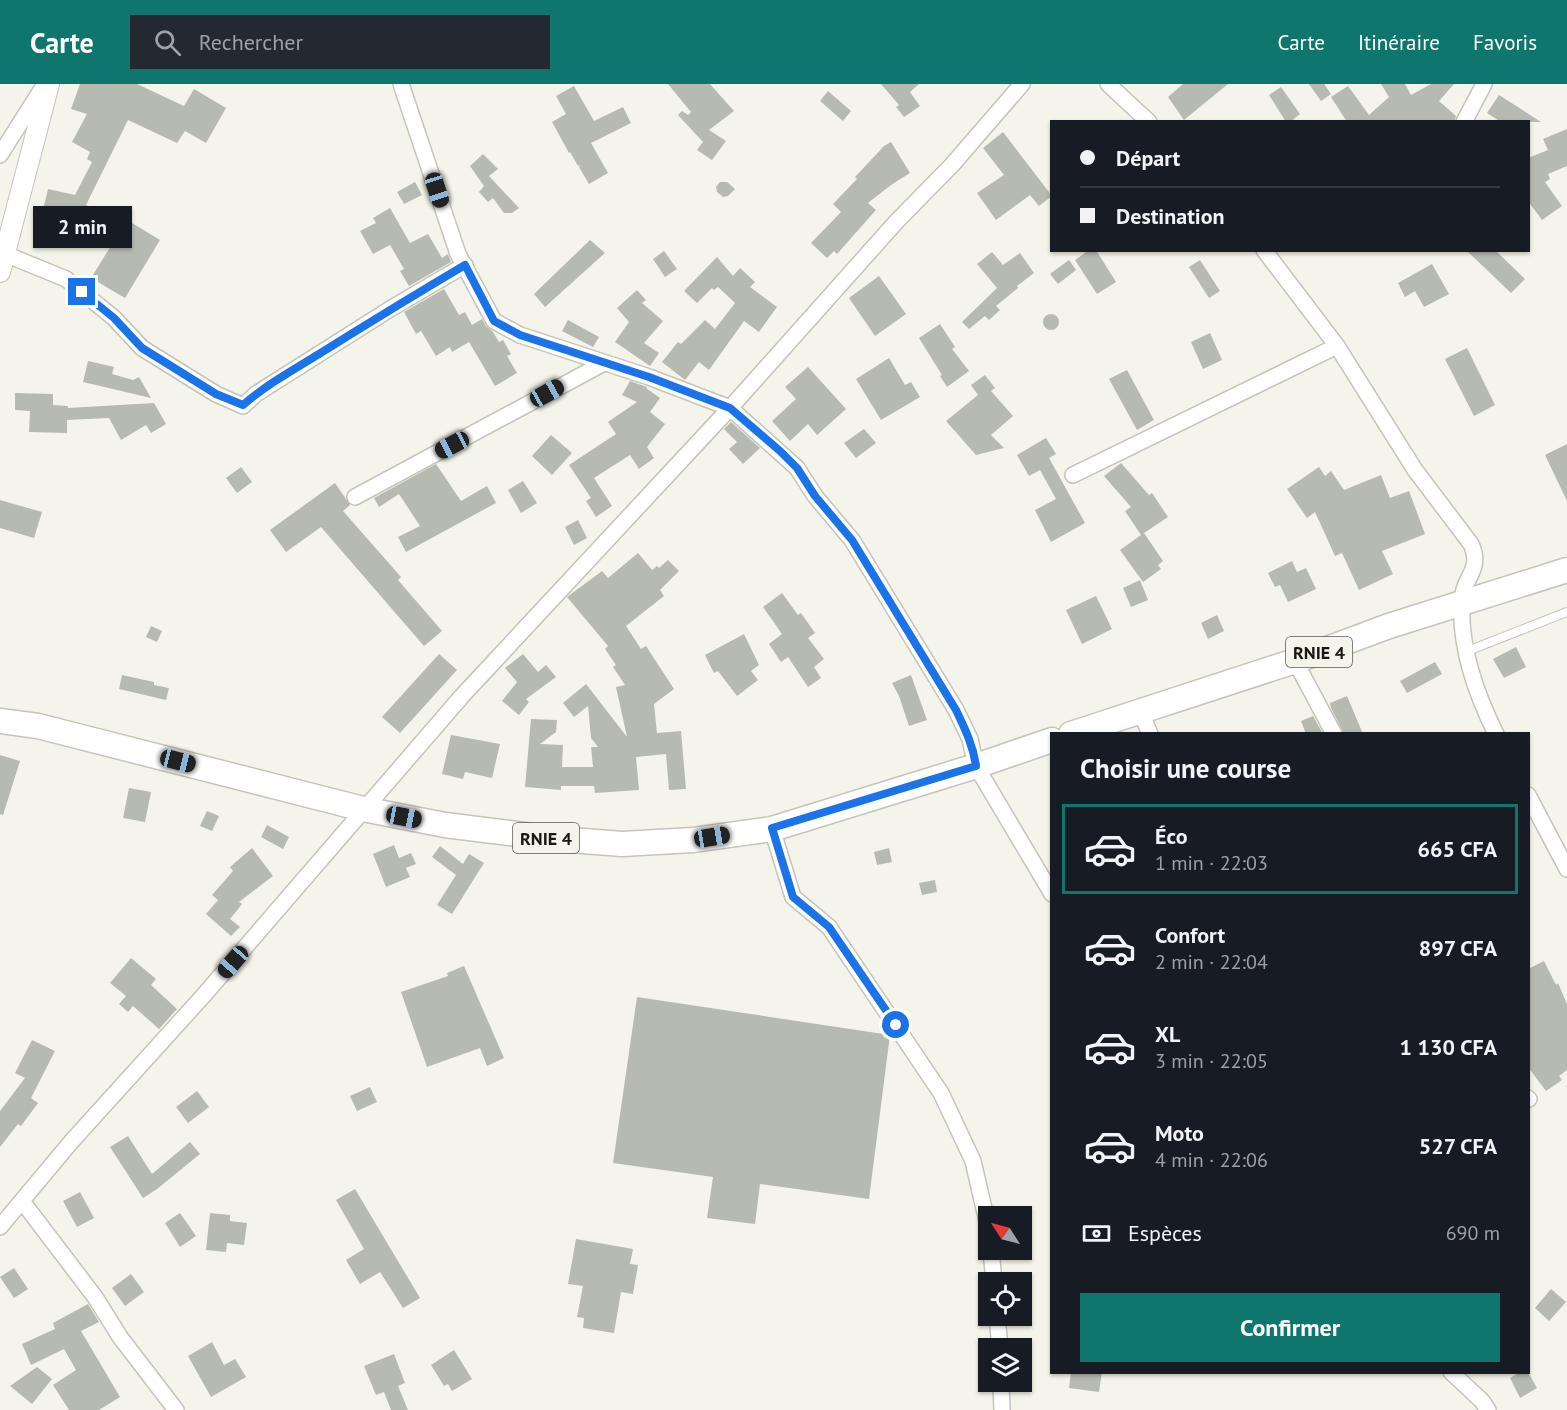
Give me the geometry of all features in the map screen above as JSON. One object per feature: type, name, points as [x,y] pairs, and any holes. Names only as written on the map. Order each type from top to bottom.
[{"type":"main road","name":"RNIE 4","points":[[1077,732],[1296,661],[1389,626],[1567,570]]},
{"type":"main road","name":"RNIE 4","points":[[0,706],[38,726]]},
{"type":"main road","name":"RNIE 4","points":[[0,721],[38,726],[363,809],[445,825],[557,839],[622,844],[693,840],[772,828],[976,766],[1050,741]]},
{"type":"street","points":[[0,155],[47,84]]},
{"type":"street","points":[[47,84],[2,263],[66,279],[114,318],[142,348],[216,394],[243,405],[294,369],[465,265]]},
{"type":"street","points":[[401,84],[458,254],[494,321],[520,335],[730,408],[797,468],[815,496],[852,540],[956,710],[970,739],[976,766],[1050,891]]},
{"type":"street","points":[[0,1227],[71,1142],[204,995],[462,696],[730,408],[897,221],[958,158],[1022,84]]},
{"type":"street","points":[[1108,84],[1147,120]]},
{"type":"street","points":[[1465,120],[1484,84]]},
{"type":"street","points":[[1266,252],[1337,346],[1415,470],[1471,544],[1476,555],[1475,566],[1463,590],[1462,603],[1465,652],[1495,732]]},
{"type":"street","points":[[1073,475],[1337,346]]},
{"type":"street","points":[[355,497],[604,363]]},
{"type":"street","points":[[1296,661],[1333,732]]},
{"type":"street","points":[[1140,710],[1149,732]]},
{"type":"street","points":[[1530,799],[1567,869]]},
{"type":"street","points":[[772,828],[793,897],[829,927],[941,1093],[973,1161],[983,1206]]},
{"type":"street","points":[[22,1200],[95,1297],[120,1337],[176,1410]]},
{"type":"street","points":[[1453,1374],[1482,1401],[1488,1410]]},
{"type":"street","points":[[1001,1392],[1002,1410]]},
{"type":"lane","points":[[1465,652],[1567,612]]},
{"type":"building","points":[[80,84],[137,84],[184,106],[194,89],[226,108],[206,143],[185,131],[177,143],[128,120],[86,205],[98,211],[90,225],[64,211],[58,235],[38,230],[48,189],[75,195],[92,162],[87,159],[90,152],[72,142],[87,114],[71,109]]},
{"type":"building","points":[[668,84],[710,84],[734,111],[709,130],[726,141],[712,160],[697,150],[703,142],[678,115],[682,111],[688,115],[691,112]]},
{"type":"building","points":[[881,84],[919,84],[910,92],[920,106],[904,117],[896,107],[899,105]]},
{"type":"building","points":[[1183,84],[1228,84],[1184,120],[1168,97]]},
{"type":"building","points":[[1309,84],[1324,84],[1331,94],[1321,101]]},
{"type":"building","points":[[1381,84],[1405,84],[1411,95],[1431,84],[1454,84],[1439,101],[1456,116],[1455,120],[1346,120],[1331,97],[1348,86],[1369,115],[1389,97]]},
{"type":"building","points":[[574,86],[594,121],[623,107],[631,123],[591,143],[608,173],[589,184],[580,165],[578,166],[569,153],[552,122],[566,114],[556,96]]},
{"type":"building","points":[[1281,87],[1300,114],[1292,120],[1285,120],[1269,95]]},
{"type":"building","points":[[828,91],[851,111],[843,121],[820,101]]},
{"type":"building","points":[[1499,95],[1541,122],[1498,120],[1487,113]]},
{"type":"building","points":[[1567,129],[1567,166],[1548,174],[1550,179],[1545,182],[1562,206],[1542,220],[1530,204],[1530,157],[1548,150],[1543,139]]},
{"type":"building","points":[[1003,132],[1050,193],[1050,198],[1039,206],[1030,195],[996,220],[977,193],[1004,175],[983,148]]},
{"type":"building","points":[[891,142],[910,173],[868,203],[876,210],[837,254],[834,251],[827,258],[811,243],[841,212],[833,204],[884,146]]},
{"type":"building","points":[[483,154],[498,169],[489,176],[519,208],[512,213],[504,213],[493,198],[488,202],[479,192],[484,186],[470,166]]},
{"type":"building","points":[[415,182],[422,195],[404,204],[397,192]]},
{"type":"building","points":[[720,182],[727,182],[735,189],[728,196],[723,197],[717,192],[716,187]]},
{"type":"building","points":[[390,208],[410,243],[428,234],[442,258],[448,254],[451,262],[409,286],[400,271],[404,269],[390,245],[373,254],[360,231],[376,223],[373,218]]},
{"type":"building","points":[[127,220],[160,240],[125,298],[91,278]]},
{"type":"building","points":[[590,240],[605,253],[545,307],[534,294]]},
{"type":"building","points":[[664,251],[677,269],[665,277],[653,259]]},
{"type":"building","points":[[992,252],[1003,265],[1020,253],[1034,273],[996,306],[1000,310],[989,320],[985,316],[969,329],[962,322],[997,288],[977,264]]},
{"type":"building","points":[[1086,252],[1097,252],[1116,282],[1097,294],[1075,260]]},
{"type":"building","points":[[1468,252],[1497,252],[1525,279],[1511,293]]},
{"type":"building","points":[[717,257],[733,276],[740,268],[755,282],[750,287],[777,307],[759,332],[744,321],[709,370],[699,362],[685,380],[662,362],[678,342],[681,344],[705,320],[715,329],[735,303],[718,287],[714,290],[712,288],[697,303],[684,291]]},
{"type":"building","points":[[1069,260],[1076,270],[1058,284],[1050,274]]},
{"type":"building","points":[[1200,260],[1220,291],[1209,298],[1189,267]]},
{"type":"building","points":[[1432,264],[1449,294],[1424,307],[1415,291],[1405,297],[1398,283]]},
{"type":"building","points":[[879,276],[906,314],[875,336],[849,298]]},
{"type":"building","points":[[444,289],[459,315],[465,312],[472,325],[482,319],[499,342],[503,340],[511,354],[507,356],[517,373],[495,386],[469,342],[452,352],[450,347],[436,356],[421,331],[416,334],[404,312]]},
{"type":"building","points":[[637,290],[646,300],[642,303],[663,321],[644,343],[659,353],[650,366],[615,342],[629,322],[617,308]]},
{"type":"building","points":[[1051,314],[1057,316],[1059,322],[1057,328],[1051,330],[1045,328],[1043,322],[1045,316]]},
{"type":"building","points":[[568,320],[599,337],[593,347],[562,331]]},
{"type":"building","points":[[940,324],[955,347],[952,349],[969,371],[947,387],[919,338]]},
{"type":"building","points":[[1210,333],[1222,360],[1203,369],[1191,342]]},
{"type":"building","points":[[1467,348],[1495,405],[1474,416],[1445,359]]},
{"type":"building","points":[[889,358],[905,385],[911,382],[920,397],[881,420],[856,379]]},
{"type":"building","points":[[88,361],[114,367],[112,374],[133,380],[139,377],[151,398],[83,382]]},
{"type":"building","points":[[808,367],[846,409],[817,435],[808,424],[790,441],[772,421],[796,399],[785,387]]},
{"type":"building","points":[[1127,370],[1154,420],[1137,430],[1109,379]]},
{"type":"building","points":[[985,375],[995,388],[991,391],[1013,416],[991,435],[1004,448],[976,455],[946,421],[978,395],[971,385]]},
{"type":"building","points":[[630,381],[647,387],[660,398],[650,412],[665,424],[647,447],[654,458],[639,469],[630,455],[594,478],[612,506],[596,517],[586,501],[591,498],[569,465],[616,434],[608,422],[637,402],[622,395]]},
{"type":"building","points":[[15,393],[53,394],[53,405],[68,406],[68,408],[154,403],[166,424],[151,433],[146,425],[121,440],[109,418],[67,420],[67,433],[29,432],[30,411],[15,410]]},
{"type":"building","points":[[731,422],[760,448],[743,464],[729,449],[737,442],[724,429]]},
{"type":"building","points":[[864,429],[876,443],[856,458],[844,443]]},
{"type":"building","points":[[551,435],[572,453],[552,475],[532,456]]},
{"type":"building","points":[[1046,438],[1056,454],[1049,458],[1085,523],[1051,542],[1035,510],[1056,499],[1040,470],[1029,476],[1017,455]]},
{"type":"building","points":[[1567,444],[1567,501],[1545,455]]},
{"type":"building","points":[[1121,463],[1149,495],[1152,493],[1168,517],[1144,533],[1163,561],[1158,565],[1161,569],[1143,582],[1120,550],[1141,535],[1125,511],[1131,507],[1104,476]]},
{"type":"building","points":[[436,464],[461,501],[487,486],[496,503],[406,552],[398,537],[420,526],[399,494],[379,507],[374,498]]},
{"type":"building","points":[[241,467],[252,482],[237,493],[226,478]]},
{"type":"building","points":[[1319,467],[1325,476],[1331,471],[1344,490],[1381,475],[1390,498],[1409,491],[1425,534],[1382,551],[1393,574],[1359,590],[1342,553],[1335,556],[1315,512],[1307,518],[1287,489]]},
{"type":"building","points":[[523,481],[537,503],[521,513],[508,490]]},
{"type":"building","points":[[335,483],[350,505],[343,511],[401,577],[398,580],[442,631],[424,646],[321,527],[286,552],[270,530]]},
{"type":"building","points":[[0,500],[42,512],[34,538],[0,528]]},
{"type":"building","points":[[578,520],[587,538],[574,545],[565,527]]},
{"type":"building","points":[[638,553],[652,570],[657,566],[659,568],[668,560],[679,571],[660,590],[664,596],[626,626],[641,649],[646,646],[674,689],[654,704],[657,733],[681,731],[686,789],[669,790],[666,754],[636,757],[639,790],[595,793],[594,786],[561,786],[561,790],[525,787],[531,719],[557,720],[556,732],[540,744],[563,745],[562,767],[593,767],[591,747],[598,747],[591,738],[588,706],[574,717],[563,703],[586,684],[627,737],[616,687],[625,685],[613,667],[616,665],[605,649],[608,646],[567,597],[602,571],[608,578]]},
{"type":"building","points":[[1292,561],[1297,572],[1306,568],[1316,589],[1288,602],[1280,585],[1275,587],[1268,573]]},
{"type":"building","points":[[1140,580],[1148,600],[1131,607],[1123,588]]},
{"type":"building","points":[[782,593],[798,615],[801,613],[815,633],[808,638],[824,659],[814,667],[821,678],[808,687],[788,657],[781,662],[769,644],[782,634],[763,607]]},
{"type":"building","points":[[1096,596],[1112,629],[1082,644],[1066,610]]},
{"type":"building","points":[[1217,615],[1224,631],[1208,639],[1201,623]]},
{"type":"building","points":[[151,626],[162,631],[157,642],[146,637]]},
{"type":"building","points":[[744,634],[759,665],[751,671],[758,680],[737,696],[718,671],[714,673],[705,655]]},
{"type":"building","points":[[1516,647],[1526,667],[1504,678],[1493,659]]},
{"type":"building","points":[[439,654],[457,670],[400,733],[382,717]]},
{"type":"building","points":[[523,654],[538,672],[546,665],[556,677],[526,699],[529,702],[519,715],[502,701],[517,682],[505,668]]},
{"type":"building","points":[[1435,662],[1442,674],[1407,693],[1400,681]]},
{"type":"building","points":[[122,675],[169,688],[166,700],[119,689]]},
{"type":"building","points":[[911,675],[927,720],[909,726],[892,683]]},
{"type":"building","points":[[1347,696],[1362,732],[1343,732],[1330,703]]},
{"type":"building","points":[[1313,716],[1322,732],[1305,732],[1301,721]]},
{"type":"building","points":[[451,735],[500,744],[492,778],[465,772],[463,779],[442,774]]},
{"type":"building","points":[[0,755],[20,761],[3,815],[0,814]]},
{"type":"building","points":[[129,788],[151,792],[145,822],[123,818]]},
{"type":"building","points":[[207,811],[219,816],[212,831],[200,826]]},
{"type":"building","points":[[267,825],[289,837],[283,849],[261,837]]},
{"type":"building","points":[[394,845],[399,858],[411,853],[416,864],[406,868],[410,877],[386,887],[373,854]]},
{"type":"building","points":[[440,846],[463,864],[469,854],[484,863],[452,914],[437,905],[456,875],[432,857]]},
{"type":"building","points":[[252,848],[273,876],[239,902],[242,904],[230,919],[240,927],[231,936],[206,914],[218,900],[212,895],[233,871],[230,867]]},
{"type":"building","points":[[889,848],[892,862],[877,865],[874,852]]},
{"type":"building","points":[[935,880],[937,892],[922,895],[919,883]]},
{"type":"building","points":[[131,958],[156,979],[151,985],[177,1009],[159,1029],[133,1006],[128,1012],[119,1004],[126,996],[110,983]]},
{"type":"building","points":[[1544,961],[1556,985],[1558,983],[1567,1004],[1567,1070],[1559,1076],[1562,1080],[1546,1091],[1530,1070],[1530,968]]},
{"type":"building","points":[[464,966],[504,1058],[487,1066],[480,1048],[427,1067],[401,992],[448,976],[447,973]]},
{"type":"building","points":[[637,997],[890,1035],[869,1199],[760,1184],[755,1224],[707,1218],[713,1177],[613,1163]]},
{"type":"building","points":[[32,1040],[55,1051],[31,1098],[38,1103],[21,1126],[18,1124],[0,1147],[0,1111],[25,1078],[15,1073]]},
{"type":"building","points":[[370,1087],[377,1102],[357,1111],[350,1096]]},
{"type":"building","points":[[197,1091],[209,1107],[188,1123],[176,1107]]},
{"type":"building","points":[[128,1136],[152,1174],[190,1142],[200,1154],[143,1198],[110,1147]]},
{"type":"building","points":[[355,1189],[420,1298],[403,1308],[380,1272],[360,1284],[346,1260],[364,1249],[336,1200]]},
{"type":"building","points":[[80,1192],[94,1218],[77,1227],[63,1201]]},
{"type":"building","points":[[180,1213],[196,1236],[180,1247],[165,1223]]},
{"type":"building","points":[[210,1213],[230,1215],[230,1221],[247,1223],[244,1245],[227,1243],[226,1252],[206,1250]]},
{"type":"building","points":[[576,1239],[633,1249],[630,1264],[638,1265],[633,1294],[621,1292],[614,1333],[583,1328],[584,1318],[577,1317],[583,1286],[568,1284]]},
{"type":"building","points":[[14,1268],[28,1289],[14,1298],[0,1277]]},
{"type":"building","points":[[131,1274],[144,1292],[125,1306],[112,1288]]},
{"type":"building","points":[[1551,1289],[1566,1302],[1549,1321],[1535,1308]]},
{"type":"building","points":[[88,1304],[99,1322],[81,1331],[120,1397],[99,1410],[69,1410],[53,1385],[76,1370],[64,1349],[31,1365],[22,1344],[55,1329],[53,1323]]},
{"type":"building","points":[[212,1342],[224,1365],[235,1359],[246,1377],[211,1397],[188,1356]]},
{"type":"building","points":[[454,1350],[472,1379],[452,1391],[448,1384],[444,1386],[431,1365]]},
{"type":"building","points":[[394,1354],[405,1383],[398,1386],[408,1410],[391,1410],[384,1392],[376,1395],[364,1366]]},
{"type":"building","points":[[37,1367],[52,1379],[32,1404],[10,1386]]},
{"type":"building","points":[[1071,1374],[1102,1374],[1099,1392],[1069,1388]]},
{"type":"building","points":[[1517,1374],[1529,1374],[1537,1388],[1520,1398],[1510,1378]]},
{"type":"route","points":[[82,292],[114,318],[142,348],[216,394],[243,405],[294,369],[465,265],[494,321],[520,335],[649,377],[730,408],[780,451],[797,468],[815,496],[852,540],[956,710],[974,753],[976,766],[772,828],[793,897],[829,927],[896,1025]]}]
